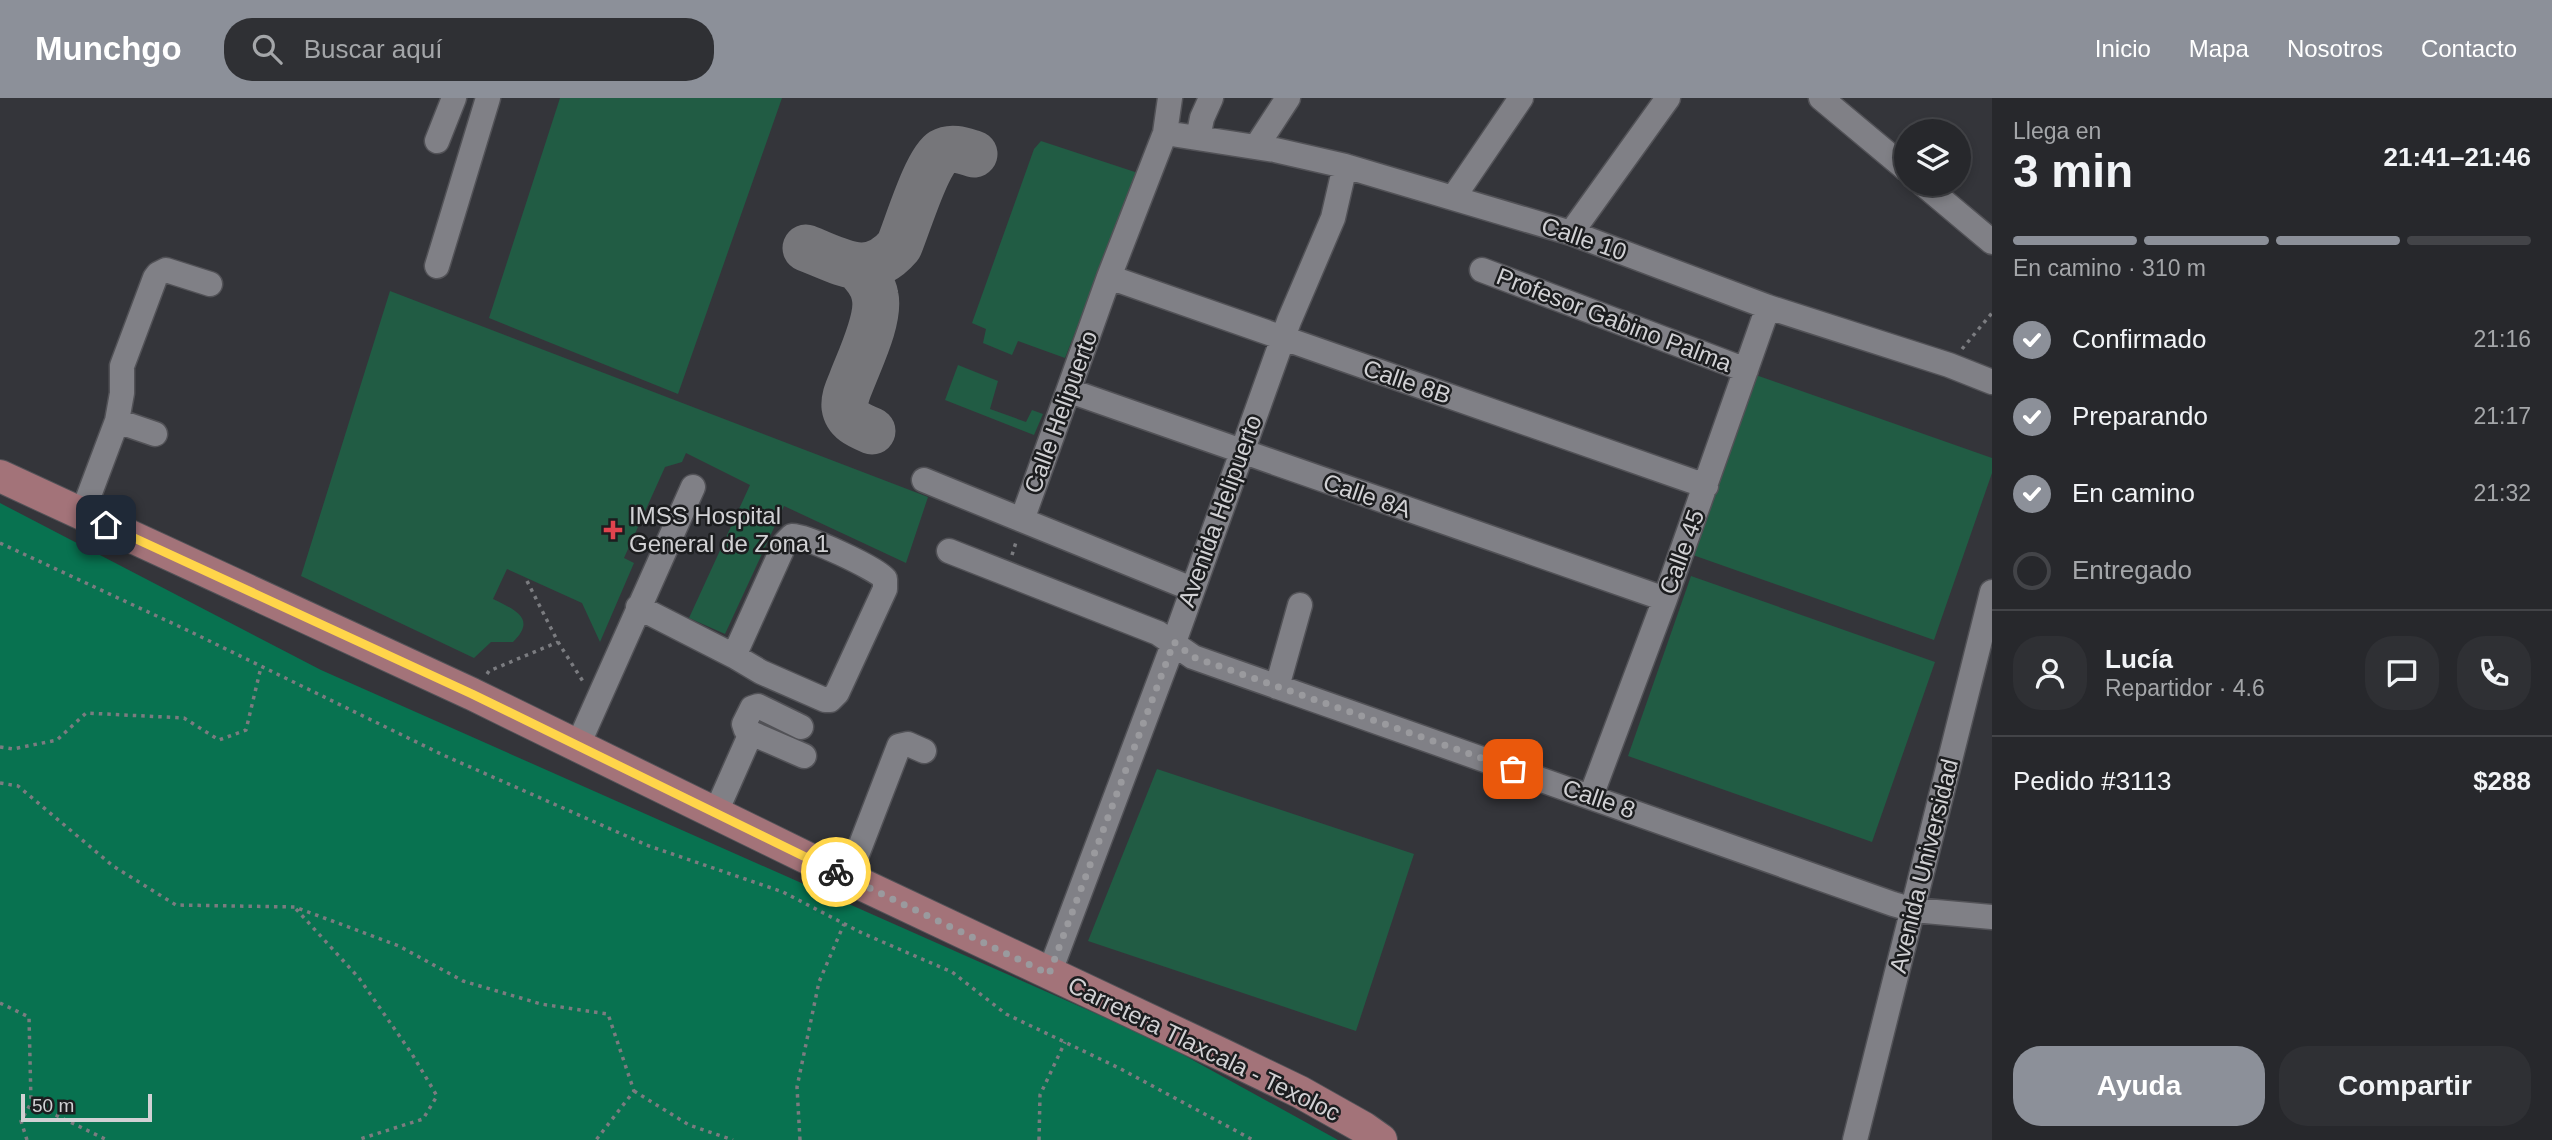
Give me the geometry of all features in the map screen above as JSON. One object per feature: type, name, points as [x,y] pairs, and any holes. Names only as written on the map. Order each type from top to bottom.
[{"type":"main road","name":"Carretera Tlaxcala - Texoloc","points":[[0,475],[472,694],[848,878],[1300,1092],[1381,1140]]},
{"type":"street","points":[[437,141],[454,98]]},
{"type":"street","points":[[437,266],[488,98]]},
{"type":"street","name":"Calle Helipuerto","points":[[1170,98],[1165,133],[1109,277],[1023,520],[1192,589]]},
{"type":"street","points":[[1198,138],[1210,98]]},
{"type":"street","points":[[1256,146],[1288,98]]},
{"type":"street","points":[[1453,198],[1521,98]]},
{"type":"street","points":[[1571,233],[1668,98]]},
{"type":"street","points":[[1821,98],[1894,159]]},
{"type":"street","name":"Calle 10","points":[[1165,133],[1256,146],[1345,166],[1571,233],[1768,307],[1949,365],[1992,382]]},
{"type":"street","name":"Avenida Helipuerto","points":[[1049,974],[1174,642],[1282,339],[1333,218],[1345,166]]},
{"type":"street","points":[[1937,196],[1992,242]]},
{"type":"street","points":[[82,514],[117,421],[122,393],[122,366],[158,274],[171,270],[210,284]]},
{"type":"street","name":"Profesor Gabino Palma","points":[[1482,270],[1746,370]]},
{"type":"street","name":"Calle 8B","points":[[1109,277],[1706,486]]},
{"type":"street","name":"Calle 45","points":[[1591,796],[1665,600],[1768,307]]},
{"type":"street","name":"Calle 8A","points":[[1070,391],[1665,600]]},
{"type":"street","points":[[117,421],[155,434]]},
{"type":"street","points":[[924,480],[1023,520]]},
{"type":"street","points":[[577,747],[693,487]]},
{"type":"street","points":[[638,607],[784,683],[820,699],[830,699],[837,693],[885,589],[885,579],[878,572],[823,546],[802,537],[792,537],[785,543],[734,656]]},
{"type":"street","name":"Calle 8","points":[[949,551],[1158,633],[1193,657],[1277,687],[1914,910],[1992,917]]},
{"type":"street","name":"Avenida Universidad","points":[[1855,1140],[1914,910],[1981,681],[1992,592]]},
{"type":"street","points":[[1277,687],[1300,605]]},
{"type":"street","points":[[801,727],[755,706],[744,724],[746,730],[751,733],[804,756]]},
{"type":"street","points":[[716,812],[751,733]]},
{"type":"street","points":[[848,878],[898,749],[905,744],[924,751]]},
{"type":"path","points":[[1949,365],[1992,313]]},
{"type":"path","points":[[1006,574],[1023,520]]},
{"type":"path","points":[[0,543],[443,755],[649,846],[783,892],[844,924],[952,972],[1006,1014],[1119,1068],[1253,1140]]},
{"type":"path","points":[[527,581],[558,642],[596,704]]},
{"type":"path","points":[[472,694],[489,671],[558,642]]},
{"type":"path","points":[[0,747],[13,749],[57,740],[86,713],[184,718],[219,740],[246,730],[261,666]]},
{"type":"path","points":[[0,783],[18,786],[113,866],[176,905],[295,907],[399,946],[463,981],[541,1004],[608,1014],[634,1091],[689,1125],[733,1140]]},
{"type":"path","points":[[295,907],[359,978],[412,1054],[437,1096],[423,1119],[357,1140]]},
{"type":"path","points":[[800,1140],[797,1087],[820,982],[844,924]]},
{"type":"path","points":[[0,1003],[29,1017],[32,1103],[21,1121],[27,1140]]},
{"type":"path","points":[[1039,1140],[1040,1095],[1065,1042]]},
{"type":"path","points":[[596,1140],[634,1091]]},
{"type":"path","points":[[32,1103],[107,1140]]},
{"type":"green space","points":[[560,98],[782,98],[678,394],[489,318]]},
{"type":"green space","points":[[1041,141],[1138,173],[1065,358],[1018,341],[1012,355],[983,343],[986,329],[972,323],[1034,149]]},
{"type":"green space","name":"IMSS Hospital General de Zona 1","points":[[390,291],[928,497],[906,563],[784,506],[725,634],[689,618],[750,485],[686,453],[682,462],[665,467],[624,558],[634,563],[600,642],[582,603],[507,569],[493,599],[520,615],[523,627],[513,642],[491,642],[474,658],[301,576]]},
{"type":"green space","points":[[958,365],[998,381],[990,409],[1026,422],[1032,410],[1043,414],[1034,435],[945,400]]},
{"type":"green space","points":[[1753,374],[1992,458],[1992,473],[1934,640],[1690,554]]},
{"type":"green space","points":[[0,503],[321,670],[1160,1042],[1338,1140],[0,1140]]},
{"type":"green space","points":[[1691,576],[1935,662],[1872,842],[1628,756]]},
{"type":"green space","points":[[1157,769],[1414,854],[1356,1031],[1088,941]]},
{"type":"taxiway","points":[[806,248],[855,265],[866,266],[888,257],[899,246],[924,181],[936,158],[950,149],[974,154]]},
{"type":"taxiway","points":[[858,268],[871,284],[876,305],[872,327],[847,393],[845,407],[851,419],[872,431]]},
{"type":"way so far","points":[[836,872],[1049,974],[1174,642],[1193,657],[1513,769]]},
{"type":"place","name":"IMSS Hospital General de Zona 1","points":[[613,530]]},
{"type":"route","points":[[106,525],[472,694],[836,872]]}]
